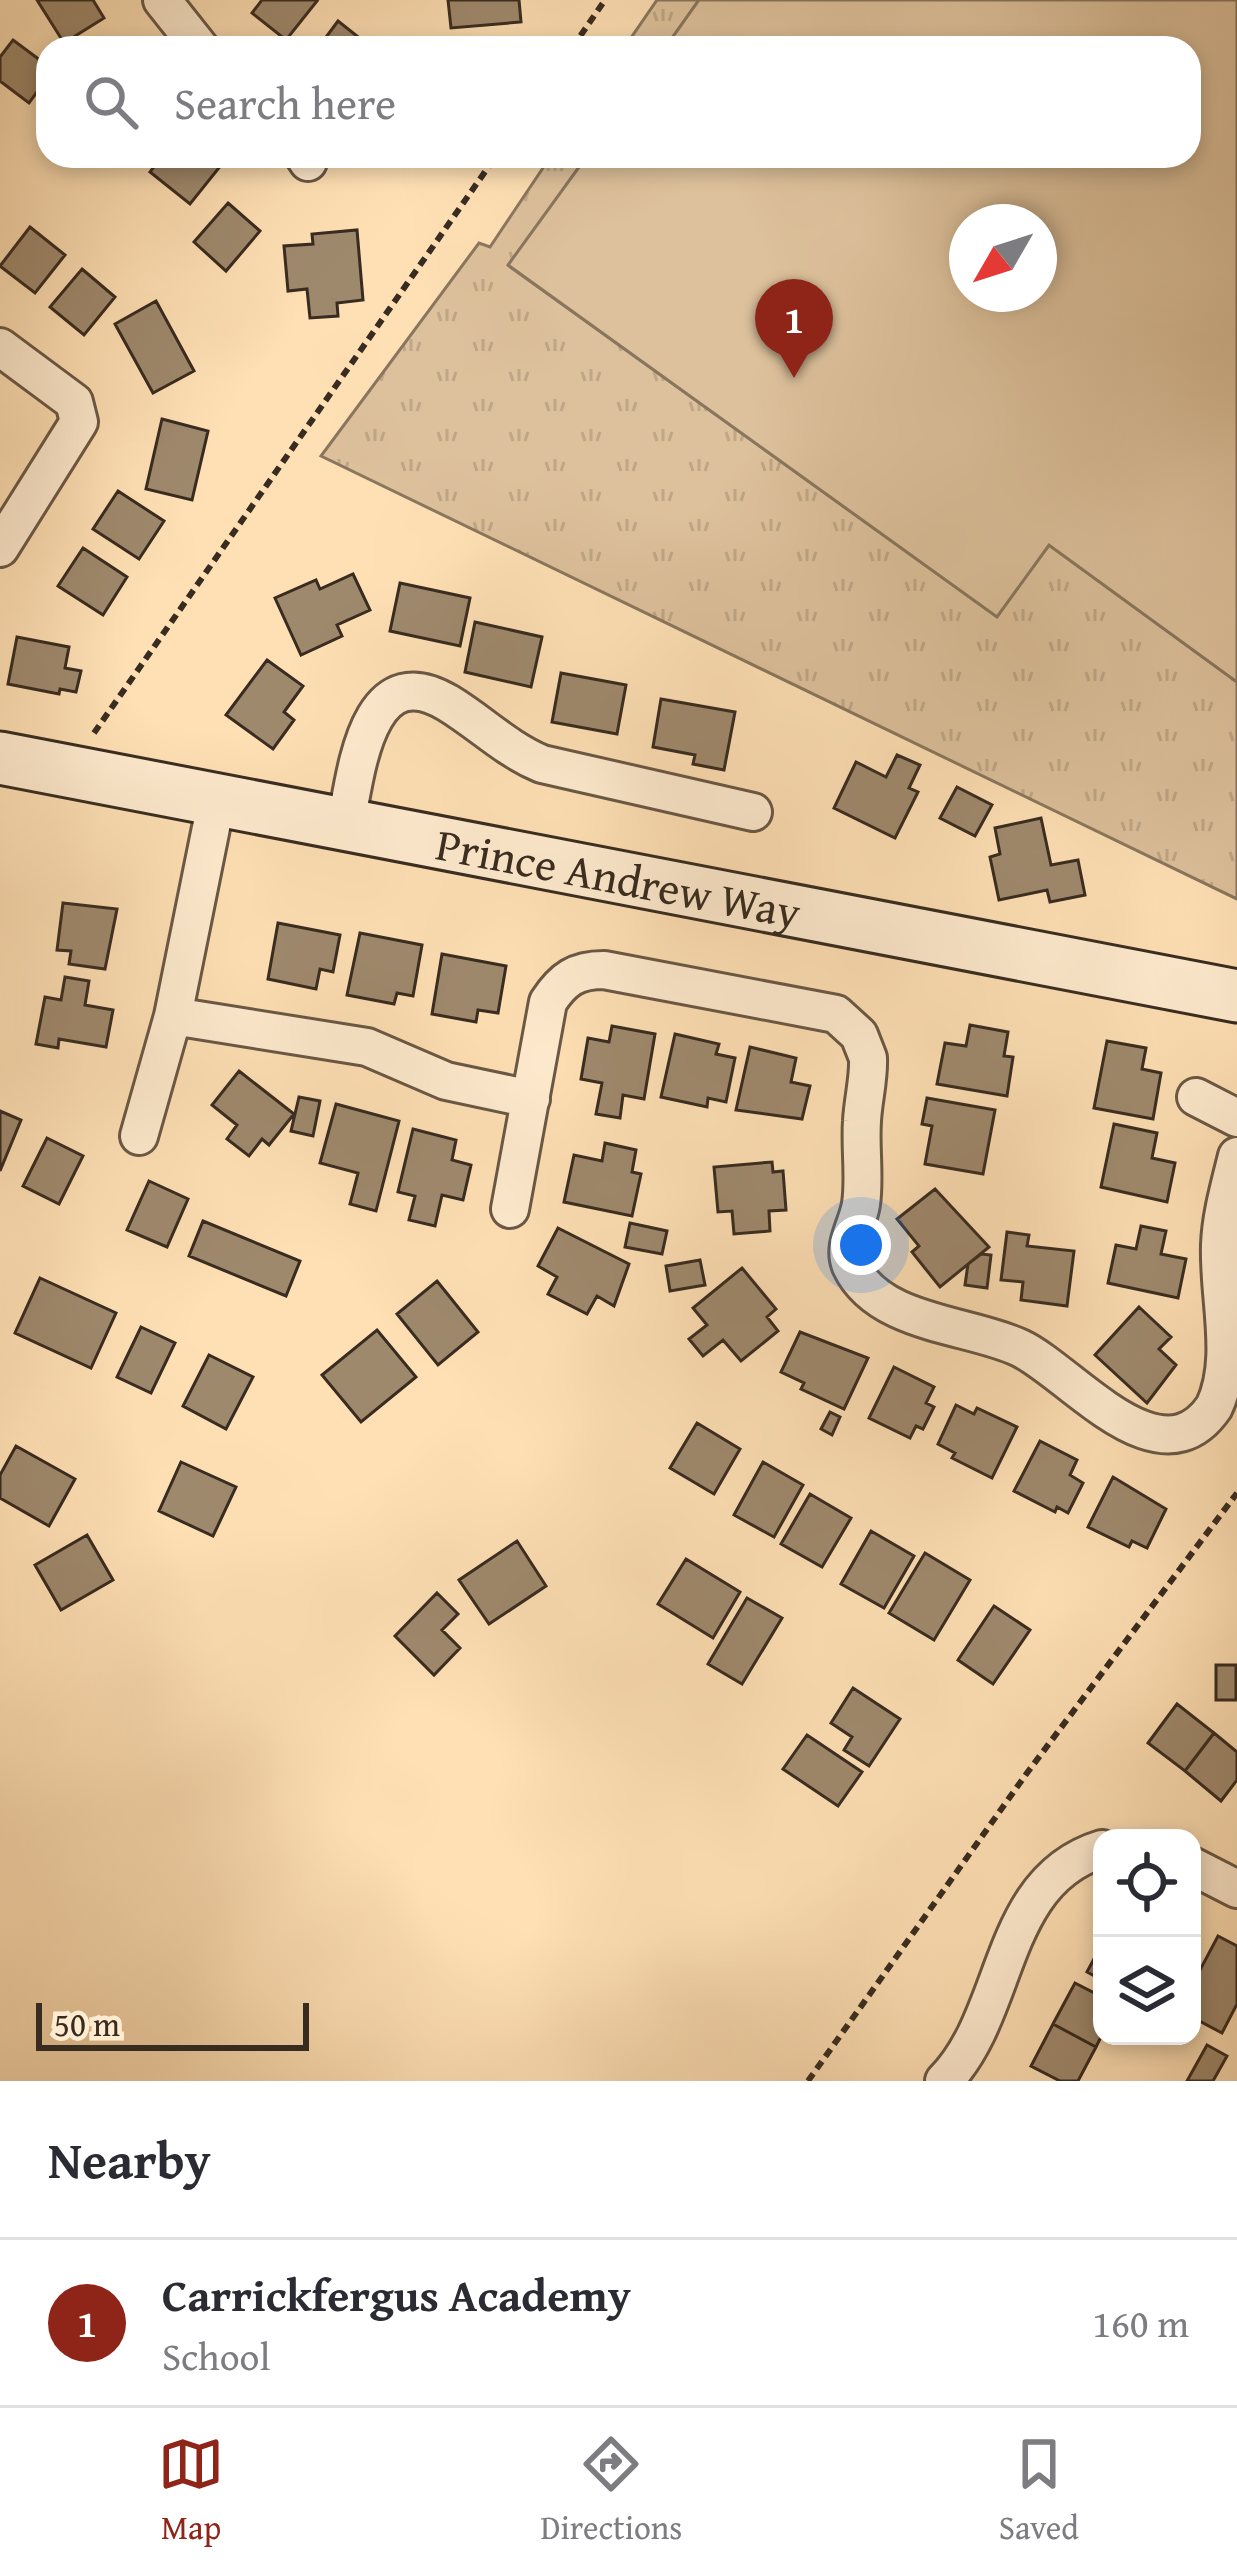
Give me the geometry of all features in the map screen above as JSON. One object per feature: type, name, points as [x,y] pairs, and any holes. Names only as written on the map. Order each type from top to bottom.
[{"type":"street","points":[[162,0],[190,36]]},
{"type":"street","points":[[0,347],[74,402],[79,422],[0,548]]},
{"type":"street","points":[[346,823],[370,722],[396,697],[420,693],[448,703],[516,753],[542,764],[753,812]]},
{"type":"street","name":"Prince Andrew Way","points":[[0,758],[1237,996]]},
{"type":"street","points":[[139,1136],[173,1016],[217,798]]},
{"type":"street","points":[[510,1209],[548,1002],[561,982],[578,972],[604,970],[836,1013],[859,1035],[868,1058],[861,1204],[848,1246],[860,1280],[884,1299],[931,1321],[1026,1351],[1105,1410],[1162,1434],[1195,1427],[1215,1407],[1226,1381],[1230,1331],[1220,1241],[1237,1156]]},
{"type":"street","points":[[173,1016],[368,1047],[446,1081],[531,1099]]},
{"type":"street","points":[[1196,1097],[1237,1118]]},
{"type":"street","points":[[944,2081],[971,2050],[1027,1909],[1076,1859],[1093,1852]]},
{"type":"street","points":[[1201,1870],[1237,1888]]},
{"type":"path","points":[[580,36],[605,0]]},
{"type":"path","points":[[68,770],[488,168]]},
{"type":"path","points":[[808,2081],[1027,1773],[1237,1493]]},
{"type":"green space","points":[[657,0],[699,0],[674,36],[632,36]]},
{"type":"green space","points":[[699,0],[1237,0],[1237,682],[1049,545],[997,617],[508,265],[578,168],[1201,168],[1201,36],[674,36]]},
{"type":"green space","points":[[543,168],[578,168],[509,266],[996,616],[1049,545],[1237,682],[1237,899],[321,456],[479,243],[490,247]]},
{"type":"building","points":[[37,0],[93,0],[104,18],[75,36],[60,36]]},
{"type":"building","points":[[262,0],[317,1],[289,36],[281,36],[252,13]]},
{"type":"building","points":[[448,0],[519,0],[521,22],[451,28]]},
{"type":"building","points":[[338,21],[357,36],[327,36]]},
{"type":"building","points":[[13,40],[36,57],[36,93],[29,103],[0,81],[0,57]]},
{"type":"building","points":[[153,168],[219,168],[190,204],[150,172]]},
{"type":"building","points":[[228,203],[260,231],[226,271],[194,242]]},
{"type":"building","points":[[30,227],[65,255],[35,293],[0,266]]},
{"type":"building","points":[[357,230],[363,300],[337,303],[338,316],[310,318],[307,289],[288,291],[284,246],[313,244],[312,234]]},
{"type":"building","points":[[82,269],[115,297],[84,335],[50,307]]},
{"type":"building","points":[[156,301],[194,371],[153,393],[115,324]]},
{"type":"building","points":[[162,419],[208,431],[192,500],[146,489]]},
{"type":"building","points":[[118,491],[164,521],[139,559],[93,529]]},
{"type":"building","points":[[83,548],[127,577],[103,615],[58,586]]},
{"type":"building","points":[[353,574],[370,610],[337,625],[342,636],[301,655],[275,598],[316,580],[320,589]]},
{"type":"building","points":[[400,583],[470,598],[460,646],[390,631]]},
{"type":"building","points":[[475,622],[542,637],[531,687],[465,672]]},
{"type":"building","points":[[17,637],[69,647],[65,668],[81,671],[76,692],[60,689],[59,694],[8,684]]},
{"type":"building","points":[[267,660],[303,686],[284,712],[294,720],[273,749],[226,715]]},
{"type":"building","points":[[561,673],[626,685],[617,734],[552,722]]},
{"type":"building","points":[[661,699],[735,712],[724,770],[693,764],[695,755],[653,747]]},
{"type":"building","points":[[897,755],[920,765],[909,788],[918,792],[895,838],[834,808],[856,762],[886,777]]},
{"type":"building","points":[[957,787],[992,805],[975,836],[940,818]]},
{"type":"building","points":[[1041,818],[1051,865],[1078,860],[1085,895],[1050,902],[1047,890],[999,900],[990,857],[1000,854],[995,828]]},
{"type":"building","points":[[63,903],[117,909],[105,969],[69,964],[71,951],[57,950]]},
{"type":"building","points":[[278,923],[340,935],[333,972],[320,969],[316,989],[268,979]]},
{"type":"building","points":[[360,933],[422,945],[413,996],[397,993],[394,1004],[347,995]]},
{"type":"building","points":[[442,954],[506,966],[498,1013],[478,1010],[476,1022],[432,1014]]},
{"type":"building","points":[[65,977],[89,981],[85,1005],[113,1010],[106,1047],[59,1039],[58,1048],[36,1044],[45,997],[61,1000]]},
{"type":"building","points":[[970,1025],[1008,1032],[1004,1056],[1013,1057],[1007,1096],[937,1084],[945,1043],[966,1046]]},
{"type":"building","points":[[612,1026],[655,1034],[644,1099],[623,1095],[620,1118],[596,1114],[602,1083],[581,1079],[588,1038],[609,1042]]},
{"type":"building","points":[[675,1034],[719,1044],[716,1054],[735,1058],[726,1102],[708,1098],[707,1107],[661,1097]]},
{"type":"building","points":[[1107,1041],[1146,1048],[1142,1069],[1161,1073],[1153,1119],[1094,1108]]},
{"type":"building","points":[[750,1047],[796,1058],[791,1082],[810,1086],[802,1119],[736,1110]]},
{"type":"building","points":[[239,1071],[294,1114],[269,1145],[262,1139],[249,1156],[227,1139],[237,1125],[212,1105]]},
{"type":"building","points":[[299,1097],[320,1101],[313,1136],[291,1131]]},
{"type":"building","points":[[927,1098],[995,1110],[983,1174],[925,1164],[932,1126],[922,1124]]},
{"type":"building","points":[[336,1104],[399,1121],[376,1211],[350,1204],[358,1173],[320,1163]]},
{"type":"building","points":[[0,1111],[21,1120],[0,1171]]},
{"type":"building","points":[[1114,1124],[1157,1133],[1152,1158],[1175,1163],[1167,1202],[1101,1187]]},
{"type":"building","points":[[413,1129],[456,1140],[452,1160],[471,1165],[463,1200],[442,1195],[435,1226],[409,1220],[415,1196],[398,1192]]},
{"type":"building","points":[[47,1138],[83,1156],[59,1204],[23,1186]]},
{"type":"building","points":[[605,1143],[636,1150],[632,1172],[641,1174],[632,1216],[564,1202],[574,1155],[602,1161]]},
{"type":"building","points":[[772,1162],[773,1172],[783,1171],[786,1210],[769,1211],[770,1231],[734,1234],[732,1211],[718,1212],[714,1167]]},
{"type":"building","points":[[149,1181],[188,1199],[167,1247],[127,1230]]},
{"type":"building","points":[[935,1189],[989,1247],[940,1287],[912,1252],[919,1246],[897,1219]]},
{"type":"building","points":[[203,1221],[300,1261],[286,1296],[189,1256]]},
{"type":"building","points":[[630,1223],[667,1231],[662,1254],[625,1247]]},
{"type":"building","points":[[1141,1226],[1166,1231],[1161,1254],[1186,1259],[1178,1298],[1108,1283],[1116,1245],[1136,1249]]},
{"type":"building","points":[[558,1228],[629,1264],[614,1306],[597,1296],[587,1314],[548,1294],[557,1277],[538,1266]]},
{"type":"building","points":[[1007,1232],[1029,1235],[1027,1246],[1074,1251],[1067,1306],[1021,1300],[1023,1282],[1001,1280]]},
{"type":"building","points":[[981,1254],[991,1255],[987,1288],[965,1285],[968,1264]]},
{"type":"building","points":[[700,1260],[705,1285],[670,1291],[666,1266]]},
{"type":"building","points":[[742,1268],[776,1309],[767,1317],[778,1331],[741,1361],[723,1340],[703,1356],[689,1339],[707,1325],[693,1308]]},
{"type":"building","points":[[40,1278],[116,1313],[91,1368],[15,1333]]},
{"type":"building","points":[[437,1281],[478,1332],[438,1365],[397,1314]]},
{"type":"building","points":[[1139,1307],[1171,1337],[1159,1349],[1176,1365],[1147,1403],[1095,1355]]},
{"type":"building","points":[[141,1327],[175,1343],[151,1393],[117,1377]]},
{"type":"building","points":[[377,1330],[416,1377],[361,1422],[322,1375]]},
{"type":"building","points":[[800,1332],[868,1358],[844,1409],[801,1389],[804,1383],[781,1372]]},
{"type":"building","points":[[209,1355],[253,1377],[226,1429],[183,1406]]},
{"type":"building","points":[[894,1367],[934,1387],[926,1403],[934,1407],[923,1429],[916,1426],[910,1438],[869,1418]]},
{"type":"building","points":[[956,1405],[974,1414],[977,1408],[1017,1427],[992,1478],[952,1458],[955,1453],[938,1444]]},
{"type":"building","points":[[830,1412],[840,1417],[832,1435],[821,1429]]},
{"type":"building","points":[[697,1423],[740,1449],[714,1494],[670,1468]]},
{"type":"building","points":[[1040,1441],[1077,1460],[1070,1475],[1083,1483],[1068,1513],[1057,1507],[1055,1512],[1014,1491]]},
{"type":"building","points":[[16,1446],[75,1479],[49,1526],[0,1498],[0,1475]]},
{"type":"building","points":[[181,1462],[236,1487],[213,1536],[159,1511]]},
{"type":"building","points":[[763,1462],[803,1485],[774,1537],[734,1515]]},
{"type":"building","points":[[1113,1477],[1166,1509],[1147,1548],[1132,1541],[1129,1547],[1088,1527]]},
{"type":"building","points":[[810,1494],[851,1518],[822,1567],[781,1544]]},
{"type":"building","points":[[871,1531],[914,1556],[884,1608],[841,1584]]},
{"type":"building","points":[[87,1535],[113,1580],[61,1610],[35,1565]]},
{"type":"building","points":[[517,1541],[546,1586],[489,1624],[459,1580]]},
{"type":"building","points":[[925,1553],[970,1580],[934,1640],[889,1613]]},
{"type":"building","points":[[686,1559],[740,1592],[713,1638],[658,1604]]},
{"type":"building","points":[[437,1593],[458,1614],[442,1630],[460,1648],[434,1675],[395,1636]]},
{"type":"building","points":[[747,1598],[782,1618],[742,1684],[708,1664]]},
{"type":"building","points":[[994,1606],[1030,1630],[993,1684],[958,1660]]},
{"type":"building","points":[[1216,1665],[1236,1665],[1236,1700],[1216,1700]]},
{"type":"building","points":[[853,1688],[900,1719],[869,1766],[844,1750],[852,1737],[831,1723]]},
{"type":"building","points":[[1177,1704],[1214,1733],[1185,1771],[1148,1743]]},
{"type":"building","points":[[1214,1733],[1237,1752],[1237,1780],[1221,1801],[1185,1771]]},
{"type":"building","points":[[807,1735],[862,1772],[838,1806],[783,1769]]},
{"type":"building","points":[[1218,1936],[1237,1946],[1237,2004],[1222,2033],[1201,2022],[1201,1968]]},
{"type":"building","points":[[1075,1983],[1093,1992],[1096,2047],[1053,2024]]},
{"type":"building","points":[[1053,2024],[1096,2047],[1078,2081],[1060,2081],[1031,2066]]},
{"type":"building","points":[[1207,2045],[1227,2056],[1213,2081],[1187,2081]]},
{"type":"place","name":"Carrickfergus Academy","points":[[794,378]]}]
